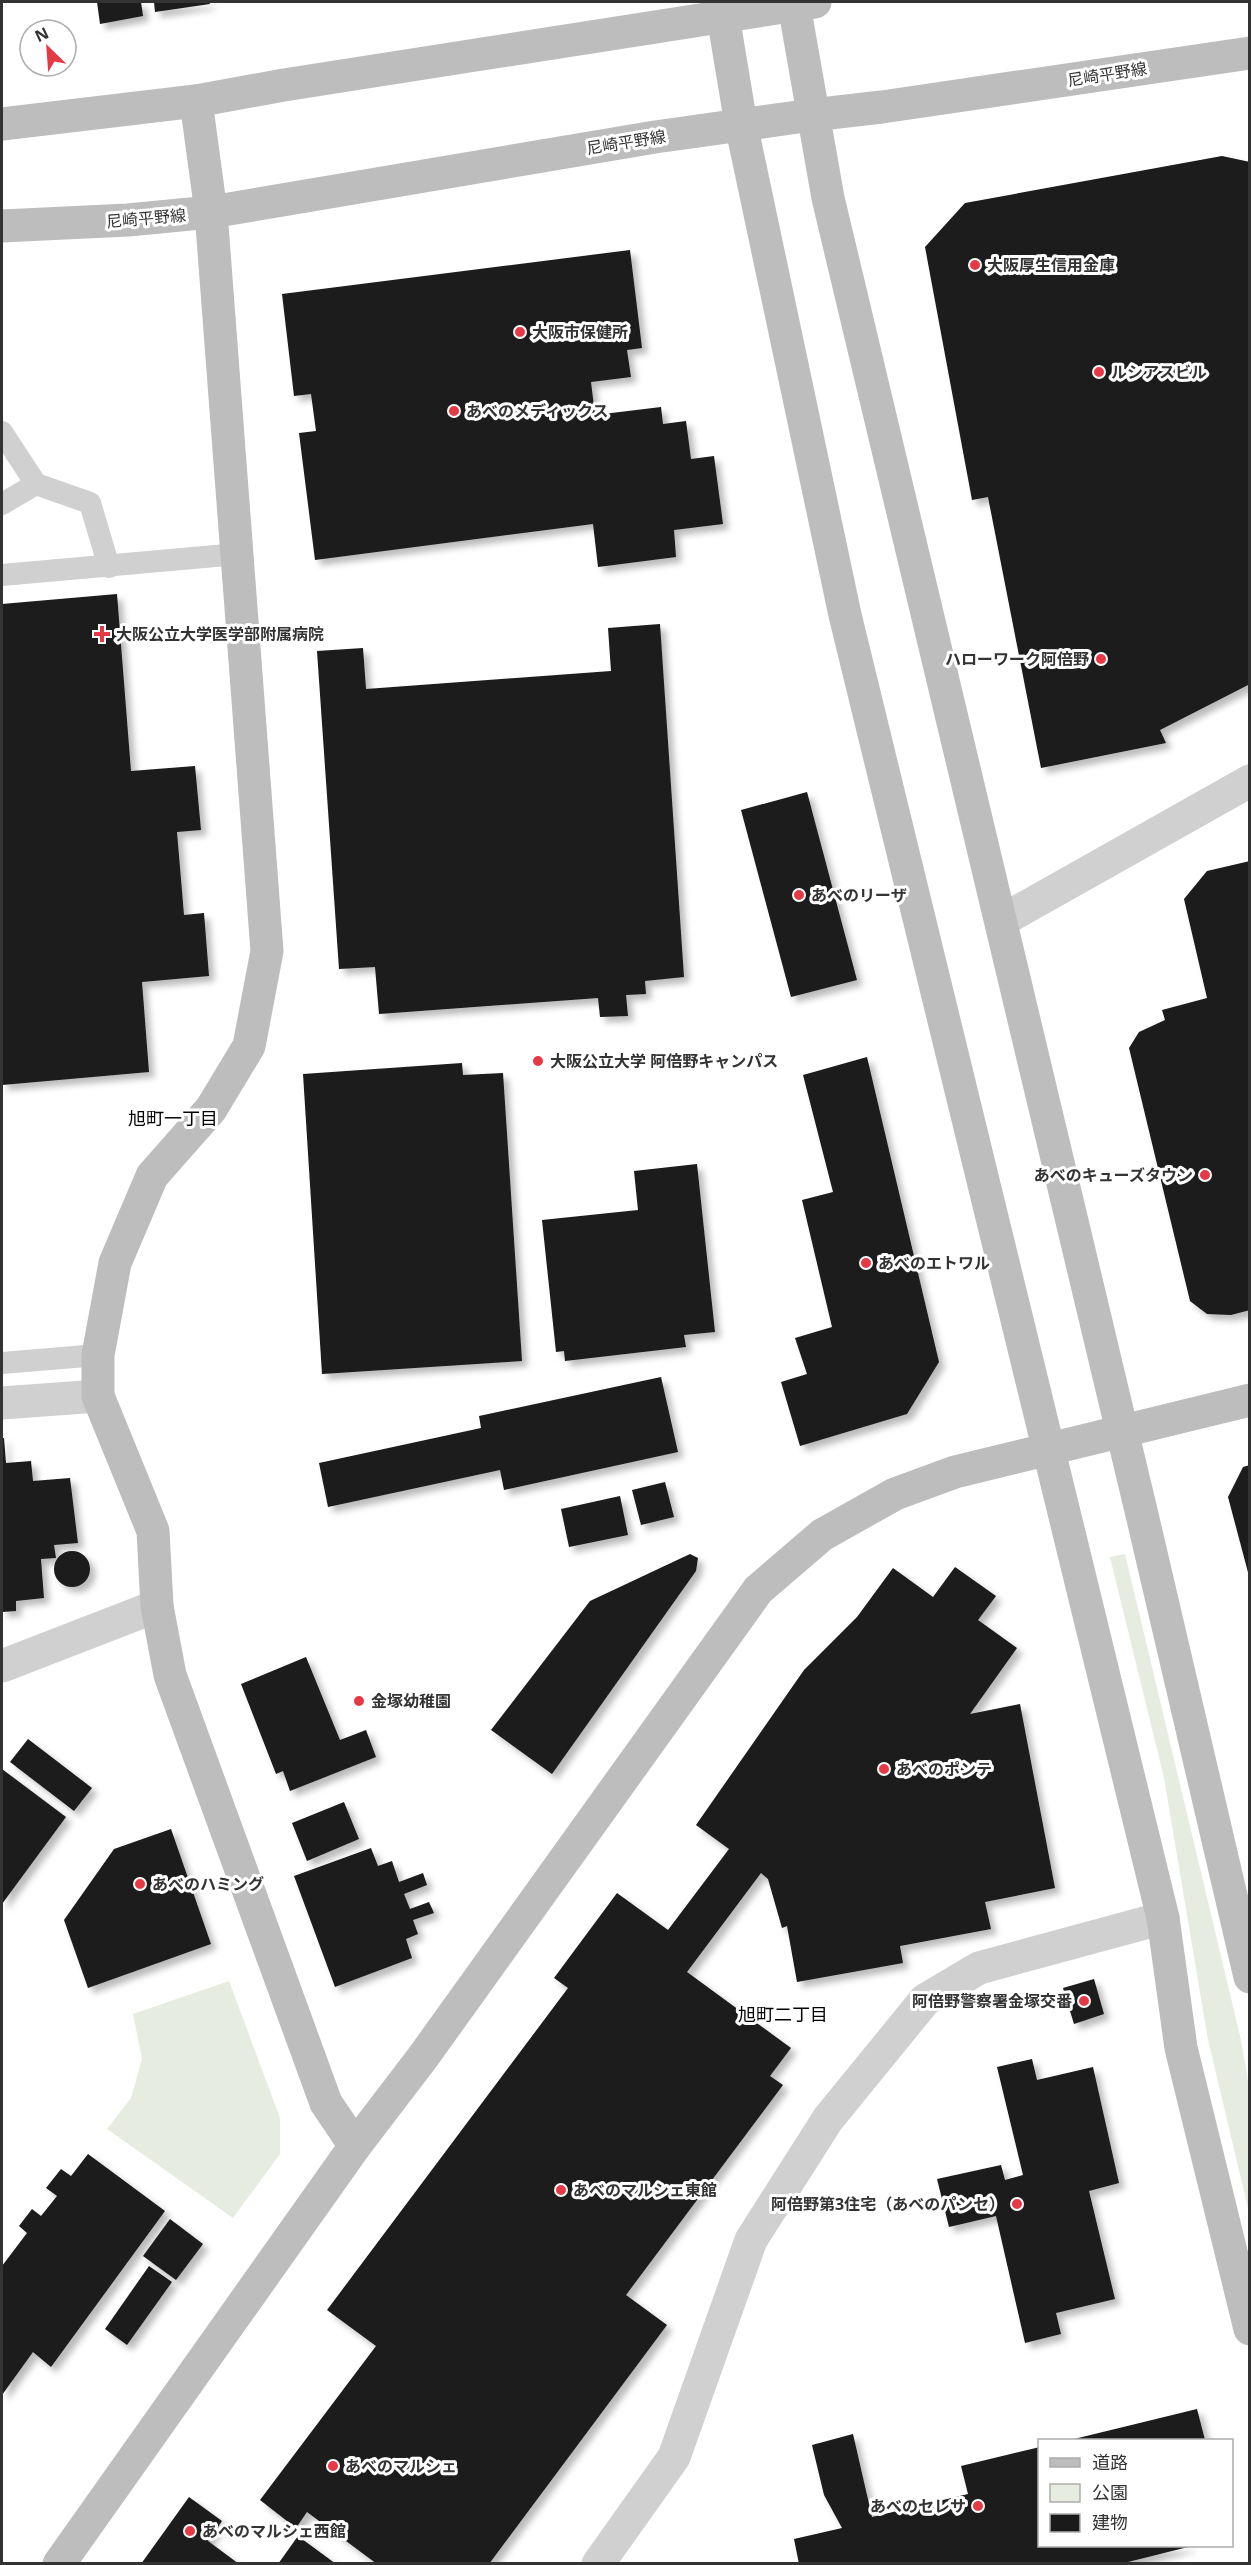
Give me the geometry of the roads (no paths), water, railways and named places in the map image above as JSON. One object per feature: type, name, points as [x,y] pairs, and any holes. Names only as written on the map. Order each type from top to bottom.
[{"type":"street","points":[[2,124],[196,101],[284,85],[805,3],[812,115],[831,209],[1250,1977]]},
{"type":"street","points":[[723,16],[741,124],[845,615],[1163,1918],[1181,2048],[1250,2329]]},
{"type":"street","name":"尼崎平野線","points":[[2,226],[128,220],[211,212],[741,124],[882,107],[1250,53]]},
{"type":"street","points":[[196,101],[211,212],[267,951],[249,1046],[211,1109],[152,1176],[115,1263],[98,1355],[98,1396],[153,1531],[157,1606],[170,1675],[321,2092],[355,2146]]},
{"type":"street","points":[[1001,921],[1246,788]]},
{"type":"street","points":[[2,1403],[98,1396]]},
{"type":"street","points":[[59,2564],[355,2146],[423,2057],[758,1590],[822,1535],[895,1494],[955,1472],[1250,1400]]},
{"type":"street","points":[[2,1666],[157,1606]]},
{"type":"street","points":[[598,2564],[674,2457],[751,2240],[828,2119],[925,2000],[979,1968],[1163,1918]]},
{"type":"lane","points":[[2,432],[36,484],[90,503],[109,567]]},
{"type":"lane","points":[[2,504],[36,484]]},
{"type":"lane","points":[[2,575],[238,554]]},
{"type":"lane","points":[[2,1363],[98,1355]]},
{"type":"place","name":"大阪厚生信用金庫","points":[[975,265]]},
{"type":"place","name":"大阪市保健所","points":[[520,332]]},
{"type":"place","name":"ルシアスビル","points":[[1099,372]]},
{"type":"place","name":"あべのメディックス","points":[[454,411]]},
{"type":"place","name":"大阪公立大学医学部附属病院","points":[[102,634]]},
{"type":"place","name":"ハローワーク阿倍野","points":[[1101,659]]},
{"type":"place","name":"あべのリーザ","points":[[799,895]]},
{"type":"place","name":"大阪公立大学 阿倍野キャンパス","points":[[538,1061]]},
{"type":"place","name":"あべのキューズタウン","points":[[1205,1175]]},
{"type":"place","name":"あべのエトワル","points":[[866,1263]]},
{"type":"place","name":"金塚幼稚園","points":[[359,1701]]},
{"type":"place","name":"あべのポンテ","points":[[884,1769]]},
{"type":"place","name":"あべのハミング","points":[[140,1884]]},
{"type":"place","name":"阿倍野警察署金塚交番","points":[[1084,2001]]},
{"type":"place","name":"あべのマルシェ東館","points":[[561,2190]]},
{"type":"place","name":"阿倍野第3住宅（あべのパンセ）","points":[[1017,2204]]},
{"type":"place","name":"あべのマルシェ","points":[[333,2466]]},
{"type":"place","name":"あべのセレサ","points":[[978,2506]]},
{"type":"place","name":"あべのマルシェ西館","points":[[190,2531]]},
{"type":"district","name":"旭町一丁目","points":[[173,1119]]},
{"type":"district","name":"旭町二丁目","points":[[783,2015]]}]
